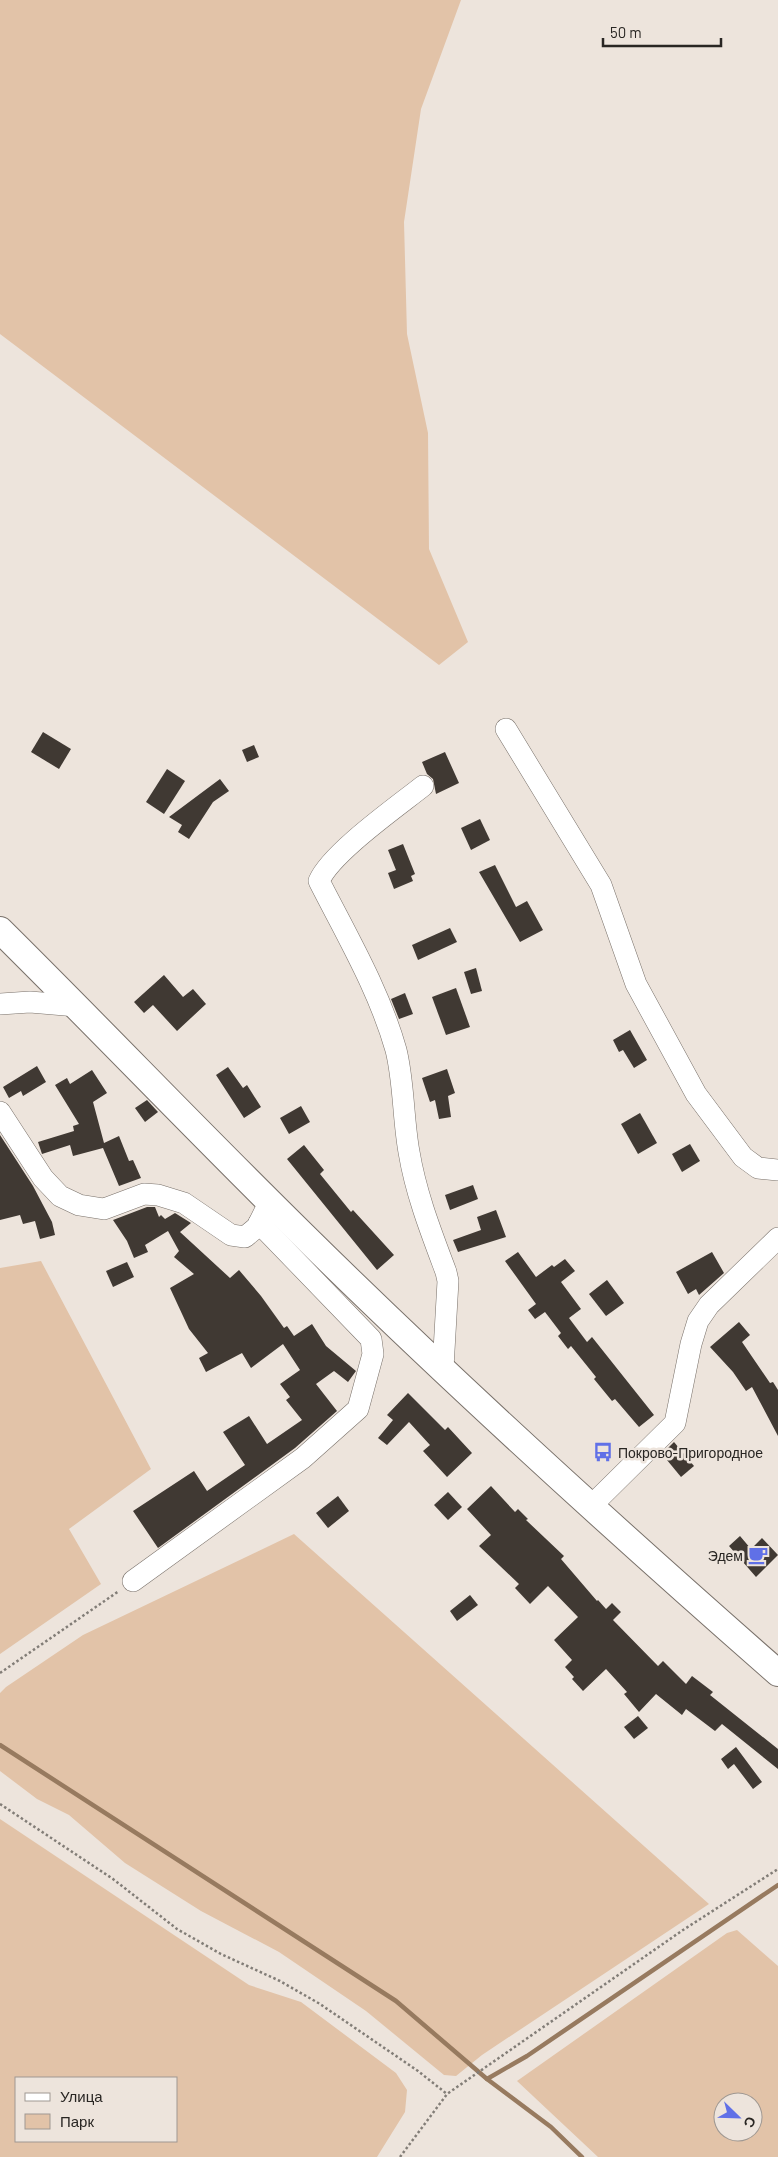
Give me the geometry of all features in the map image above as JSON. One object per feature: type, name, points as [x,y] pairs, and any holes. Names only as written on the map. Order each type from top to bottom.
[{"type":"main road","points":[[0,930],[77,1006],[265,1213],[443,1368],[647,1558],[778,1673]]},
{"type":"lane","points":[[506,729],[600,885],[636,984],[696,1094],[744,1157],[758,1168],[778,1170]]},
{"type":"lane","points":[[423,786],[345,849],[323,871],[319,881],[377,996],[396,1053],[408,1152],[418,1197],[448,1281],[443,1368]]},
{"type":"lane","points":[[0,1004],[30,1002],[77,1006]]},
{"type":"lane","points":[[0,1112],[43,1178],[60,1196],[79,1205],[104,1209],[144,1194],[158,1195],[184,1203],[232,1235],[245,1238],[265,1213],[371,1340],[374,1354],[358,1409],[303,1458],[133,1581]]},
{"type":"lane","points":[[591,1506],[675,1423],[691,1344],[698,1321],[709,1306],[778,1238]]},
{"type":"path","points":[[0,1673],[133,1581]]},
{"type":"path","points":[[0,1804],[113,1879],[177,1929],[222,1954],[280,1981],[320,2004],[418,2071],[447,2094]]},
{"type":"path","points":[[400,2157],[447,2094],[683,1930],[778,1869]]},
{"type":"green space","points":[[0,0],[461,0],[421,109],[404,222],[407,334],[428,433],[429,549],[468,642],[439,665],[0,334]]},
{"type":"green space","points":[[41,1261],[151,1469],[69,1529],[101,1584],[0,1654],[0,1268]]},
{"type":"green space","points":[[294,1534],[709,1904],[482,2055],[456,2076],[444,2075],[366,2011],[279,1952],[201,1911],[125,1863],[69,1815],[37,1799],[0,1771],[0,1693],[6,1687],[83,1635]]},
{"type":"green space","points":[[0,1819],[249,1985],[301,2002],[396,2073],[407,2090],[405,2112],[377,2157],[0,2157]]},
{"type":"green space","points":[[737,1930],[778,1966],[778,2157],[598,2157],[517,2081],[727,1933]]},
{"type":"building","points":[[43,732],[71,749],[59,769],[31,752]]},
{"type":"building","points":[[254,745],[259,757],[247,762],[242,750]]},
{"type":"building","points":[[445,752],[459,783],[436,794],[433,779],[427,774],[422,762]]},
{"type":"building","points":[[167,769],[185,781],[164,814],[146,802]]},
{"type":"building","points":[[220,779],[229,791],[213,802],[189,839],[178,832],[182,825],[169,817]]},
{"type":"building","points":[[480,819],[490,840],[471,850],[461,828]]},
{"type":"building","points":[[403,844],[415,874],[411,876],[413,881],[394,889],[388,873],[396,870],[388,850]]},
{"type":"building","points":[[495,865],[516,907],[527,901],[543,930],[520,942],[479,872]]},
{"type":"building","points":[[450,928],[457,942],[418,960],[412,945]]},
{"type":"building","points":[[476,968],[482,991],[471,994],[464,972]]},
{"type":"building","points":[[164,975],[183,997],[193,989],[206,1004],[177,1031],[153,1005],[144,1013],[134,1002]]},
{"type":"building","points":[[456,988],[470,1027],[446,1035],[432,997]]},
{"type":"building","points":[[405,993],[413,1014],[399,1019],[391,999]]},
{"type":"building","points":[[630,1030],[647,1060],[634,1068],[623,1050],[619,1052],[613,1040]]},
{"type":"building","points":[[37,1066],[46,1082],[23,1096],[21,1091],[9,1098],[3,1087]]},
{"type":"building","points":[[228,1067],[243,1088],[247,1085],[261,1107],[244,1118],[216,1075]]},
{"type":"building","points":[[447,1069],[455,1093],[448,1096],[451,1117],[439,1119],[435,1100],[430,1102],[422,1078]]},
{"type":"building","points":[[92,1070],[107,1093],[93,1102],[104,1143],[119,1136],[129,1161],[133,1160],[141,1178],[119,1186],[103,1148],[73,1156],[70,1145],[42,1154],[38,1142],[74,1131],[73,1126],[79,1124],[55,1085],[67,1078],[70,1084]]},
{"type":"building","points":[[147,1100],[158,1112],[145,1122],[135,1108]]},
{"type":"building","points":[[301,1106],[310,1122],[289,1134],[280,1118]]},
{"type":"building","points":[[640,1113],[657,1143],[638,1154],[621,1124]]},
{"type":"building","points":[[0,1135],[33,1186],[52,1222],[55,1235],[40,1239],[35,1221],[23,1224],[20,1215],[0,1220]]},
{"type":"building","points":[[690,1144],[700,1161],[682,1172],[672,1154]]},
{"type":"building","points":[[304,1145],[324,1170],[320,1174],[351,1212],[353,1210],[394,1255],[377,1270],[287,1159]]},
{"type":"building","points":[[473,1185],[478,1199],[450,1210],[445,1195]]},
{"type":"building","points":[[147,1207],[155,1207],[159,1217],[161,1215],[165,1219],[175,1213],[191,1223],[180,1232],[230,1278],[239,1270],[284,1328],[287,1326],[294,1336],[312,1324],[326,1346],[356,1371],[348,1382],[334,1371],[316,1384],[337,1411],[295,1448],[158,1548],[133,1511],[194,1471],[207,1491],[245,1465],[223,1432],[249,1416],[267,1444],[302,1420],[286,1400],[290,1397],[280,1384],[300,1370],[283,1344],[251,1368],[242,1353],[206,1372],[199,1358],[208,1353],[189,1329],[170,1288],[194,1274],[174,1257],[179,1251],[168,1231],[145,1245],[148,1252],[134,1258],[127,1241],[113,1220]]},
{"type":"building","points":[[496,1210],[506,1237],[458,1252],[453,1240],[481,1230],[477,1217]]},
{"type":"building","points":[[518,1252],[536,1277],[552,1265],[554,1267],[565,1259],[575,1271],[561,1282],[581,1309],[569,1318],[587,1342],[592,1337],[654,1415],[639,1427],[615,1399],[612,1401],[594,1379],[596,1377],[571,1346],[568,1349],[558,1336],[561,1333],[545,1312],[535,1319],[528,1310],[536,1304],[505,1261]]},
{"type":"building","points":[[712,1252],[724,1273],[699,1295],[696,1289],[688,1294],[676,1272]]},
{"type":"building","points":[[127,1262],[134,1277],[113,1287],[106,1271]]},
{"type":"building","points":[[607,1280],[624,1303],[606,1316],[589,1294]]},
{"type":"building","points":[[739,1322],[750,1335],[742,1342],[770,1383],[773,1382],[778,1390],[778,1436],[752,1387],[746,1391],[733,1372],[710,1347]]},
{"type":"building","points":[[408,1393],[445,1430],[448,1427],[472,1453],[447,1477],[423,1451],[430,1445],[409,1422],[387,1445],[378,1438],[393,1420],[387,1415]]},
{"type":"building","points":[[674,1442],[694,1466],[681,1477],[662,1454]]},
{"type":"building","points":[[491,1486],[515,1512],[518,1509],[528,1519],[526,1520],[564,1556],[561,1559],[597,1601],[606,1609],[612,1603],[621,1612],[613,1620],[658,1666],[663,1661],[686,1684],[692,1676],[713,1692],[710,1695],[778,1749],[778,1769],[722,1724],[715,1731],[686,1709],[682,1715],[656,1694],[639,1712],[624,1694],[627,1692],[606,1669],[583,1691],[572,1679],[574,1677],[565,1667],[572,1660],[554,1640],[578,1617],[548,1586],[530,1604],[515,1588],[519,1584],[479,1546],[491,1535],[467,1509]]},
{"type":"building","points":[[448,1492],[462,1507],[448,1520],[434,1505]]},
{"type":"building","points":[[338,1496],[349,1511],[328,1528],[316,1513]]},
{"type":"building","points":[[740,1536],[751,1549],[762,1538],[778,1555],[756,1577],[729,1546]]},
{"type":"building","points":[[470,1595],[478,1605],[457,1621],[450,1611]]},
{"type":"building","points":[[638,1716],[648,1728],[634,1739],[624,1727]]},
{"type":"building","points":[[736,1747],[762,1782],[753,1789],[734,1764],[728,1769],[721,1759]]},
{"type":"waterway","points":[[0,1745],[396,2001],[487,2079],[551,2127],[582,2157]]},
{"type":"waterway","points":[[487,2079],[527,2056],[778,1885]]},
{"type":"place","name":"Покрово-Пригородное","points":[[603,1452]]},
{"type":"place","name":"Эдем","points":[[758,1555]]}]
